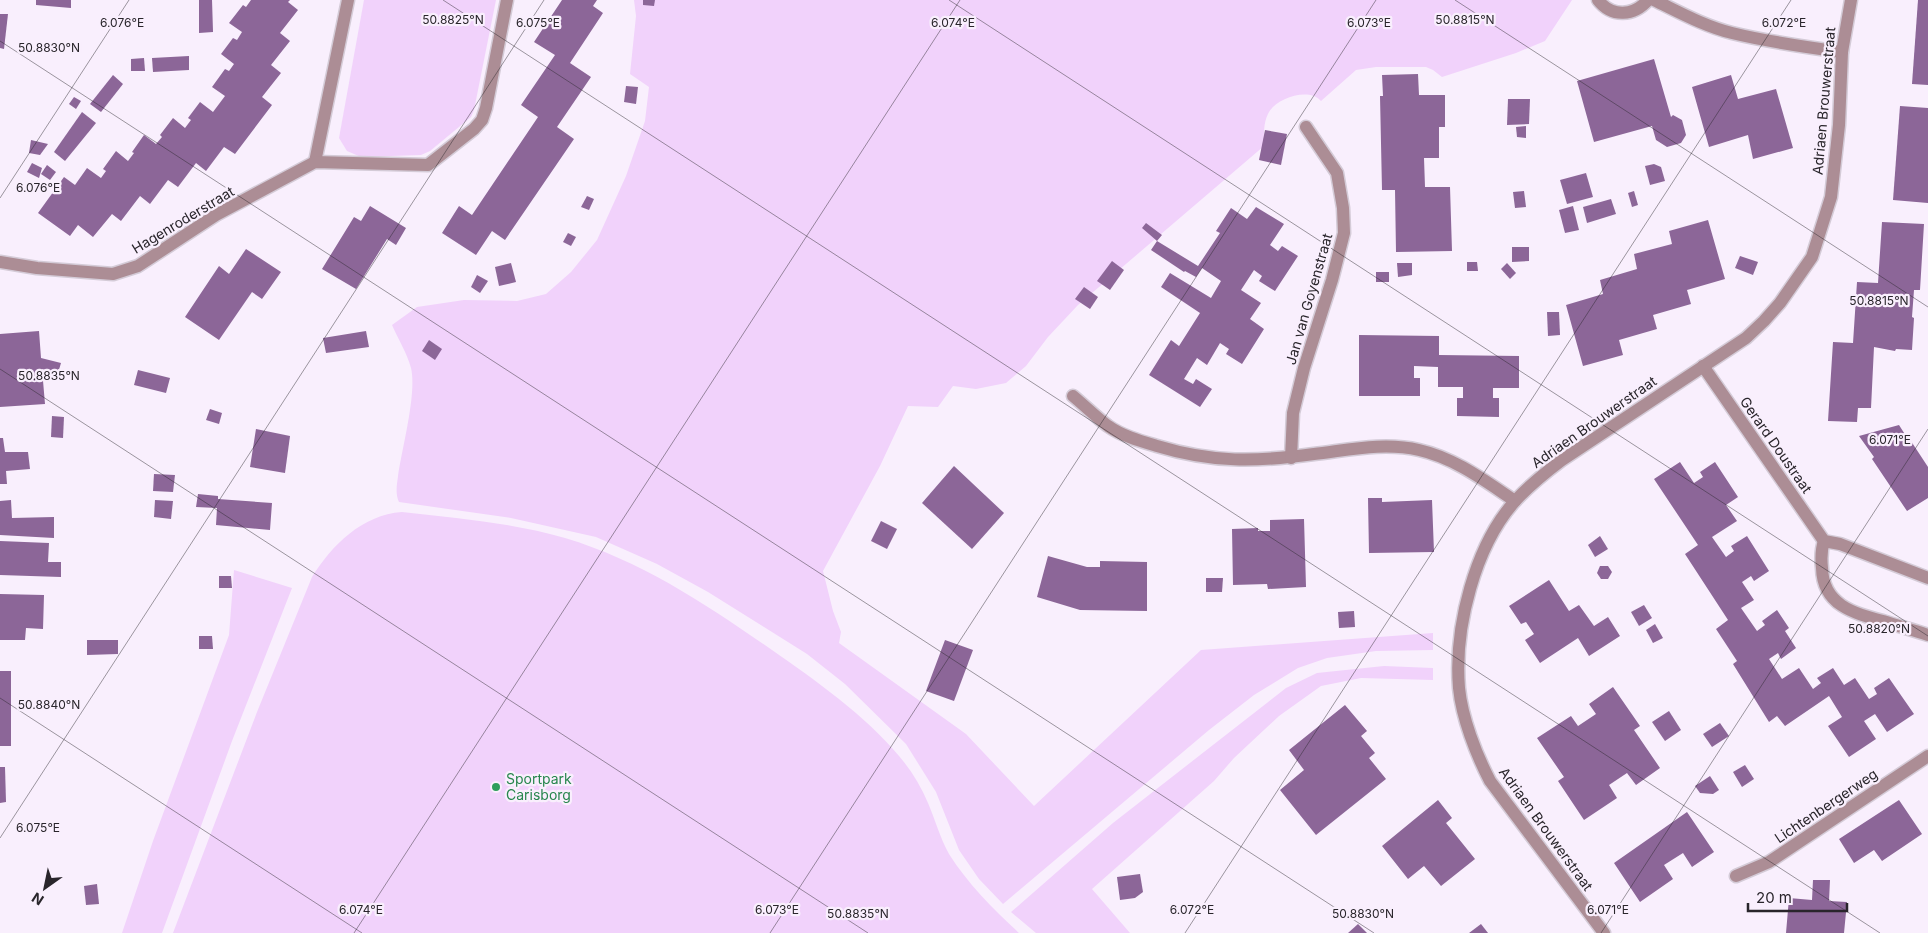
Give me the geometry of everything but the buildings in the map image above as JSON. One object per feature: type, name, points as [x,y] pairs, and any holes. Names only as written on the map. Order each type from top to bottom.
[{"type":"street","points":[[315,162],[348,0]]},
{"type":"street","name":"Hagenroderstraat","points":[[0,262],[37,268],[112,274],[138,266],[216,215],[315,162],[428,165],[474,129],[482,120],[507,0]]},
{"type":"street","points":[[1598,0],[1612,11],[1622,14],[1633,12],[1648,0]]},
{"type":"street","points":[[1654,0],[1697,21],[1730,33],[1785,44],[1842,52]]},
{"type":"street","name":"Adriaen Brouwerstraat","points":[[1604,933],[1490,781],[1479,760],[1459,689],[1460,637],[1466,600],[1479,561],[1498,526],[1515,501],[1538,478],[1562,460],[1746,338],[1780,303],[1812,257],[1831,197],[1839,125],[1842,52],[1851,0]]},
{"type":"street","name":"Jan van Goyenstraat","points":[[1291,458],[1293,413],[1304,368],[1332,280],[1344,233],[1343,208],[1337,173],[1306,127]]},
{"type":"street","name":"Gerard Doustraat","points":[[1703,366],[1824,542]]},
{"type":"street","points":[[1073,396],[1109,426],[1136,440],[1196,457],[1238,461],[1291,458],[1380,445],[1419,450],[1444,458],[1467,469],[1515,501]]},
{"type":"street","points":[[1928,578],[1840,544],[1824,542],[1822,548],[1822,580],[1837,602],[1852,612],[1928,635]]},
{"type":"street","name":"Lichtenbergerweg","points":[[1736,876],[1769,862],[1928,756]]},
{"type":"shaded area","points":[[364,0],[496,0],[471,117],[430,151],[421,155],[361,157],[347,151],[339,138]]},
{"type":"shaded area","points":[[634,0],[1572,0],[1545,41],[1516,53],[1442,77],[1426,67],[1376,67],[1356,70],[1321,101],[1316,97],[1301,95],[1279,102],[1267,116],[1264,129],[1264,146],[1078,305],[1048,337],[1026,366],[1006,383],[976,389],[953,386],[938,407],[908,406],[880,466],[823,571],[833,611],[841,632],[839,643],[966,734],[1034,806],[1201,650],[1433,633],[1433,650],[1376,651],[1327,658],[1298,668],[1254,695],[1209,730],[1003,904],[979,879],[959,850],[936,792],[906,744],[845,684],[807,654],[708,592],[657,564],[596,537],[511,518],[399,502],[397,482],[411,406],[412,379],[411,368],[405,351],[392,325],[417,307],[464,300],[517,301],[546,294],[571,272],[597,240],[626,176],[645,121],[649,87],[630,74],[636,16]]},
{"type":"shaded area","points":[[402,512],[525,528],[565,538],[621,559],[647,572],[698,601],[748,633],[839,699],[886,741],[919,784],[940,835],[956,865],[981,896],[1019,933],[173,933],[257,712],[312,577],[339,543],[361,525],[387,514]]},
{"type":"shaded area","points":[[234,570],[292,588],[232,741],[162,933],[122,933],[153,841],[229,635]]},
{"type":"shaded area","points":[[1384,666],[1433,668],[1433,680],[1361,678],[1321,686],[1279,716],[1234,758],[1214,781],[1092,889],[1130,933],[1036,933],[1011,912],[1113,823],[1286,688],[1317,673]]},
{"type":"place","name":"Sportpark Carisborg","points":[[496,787]]}]
